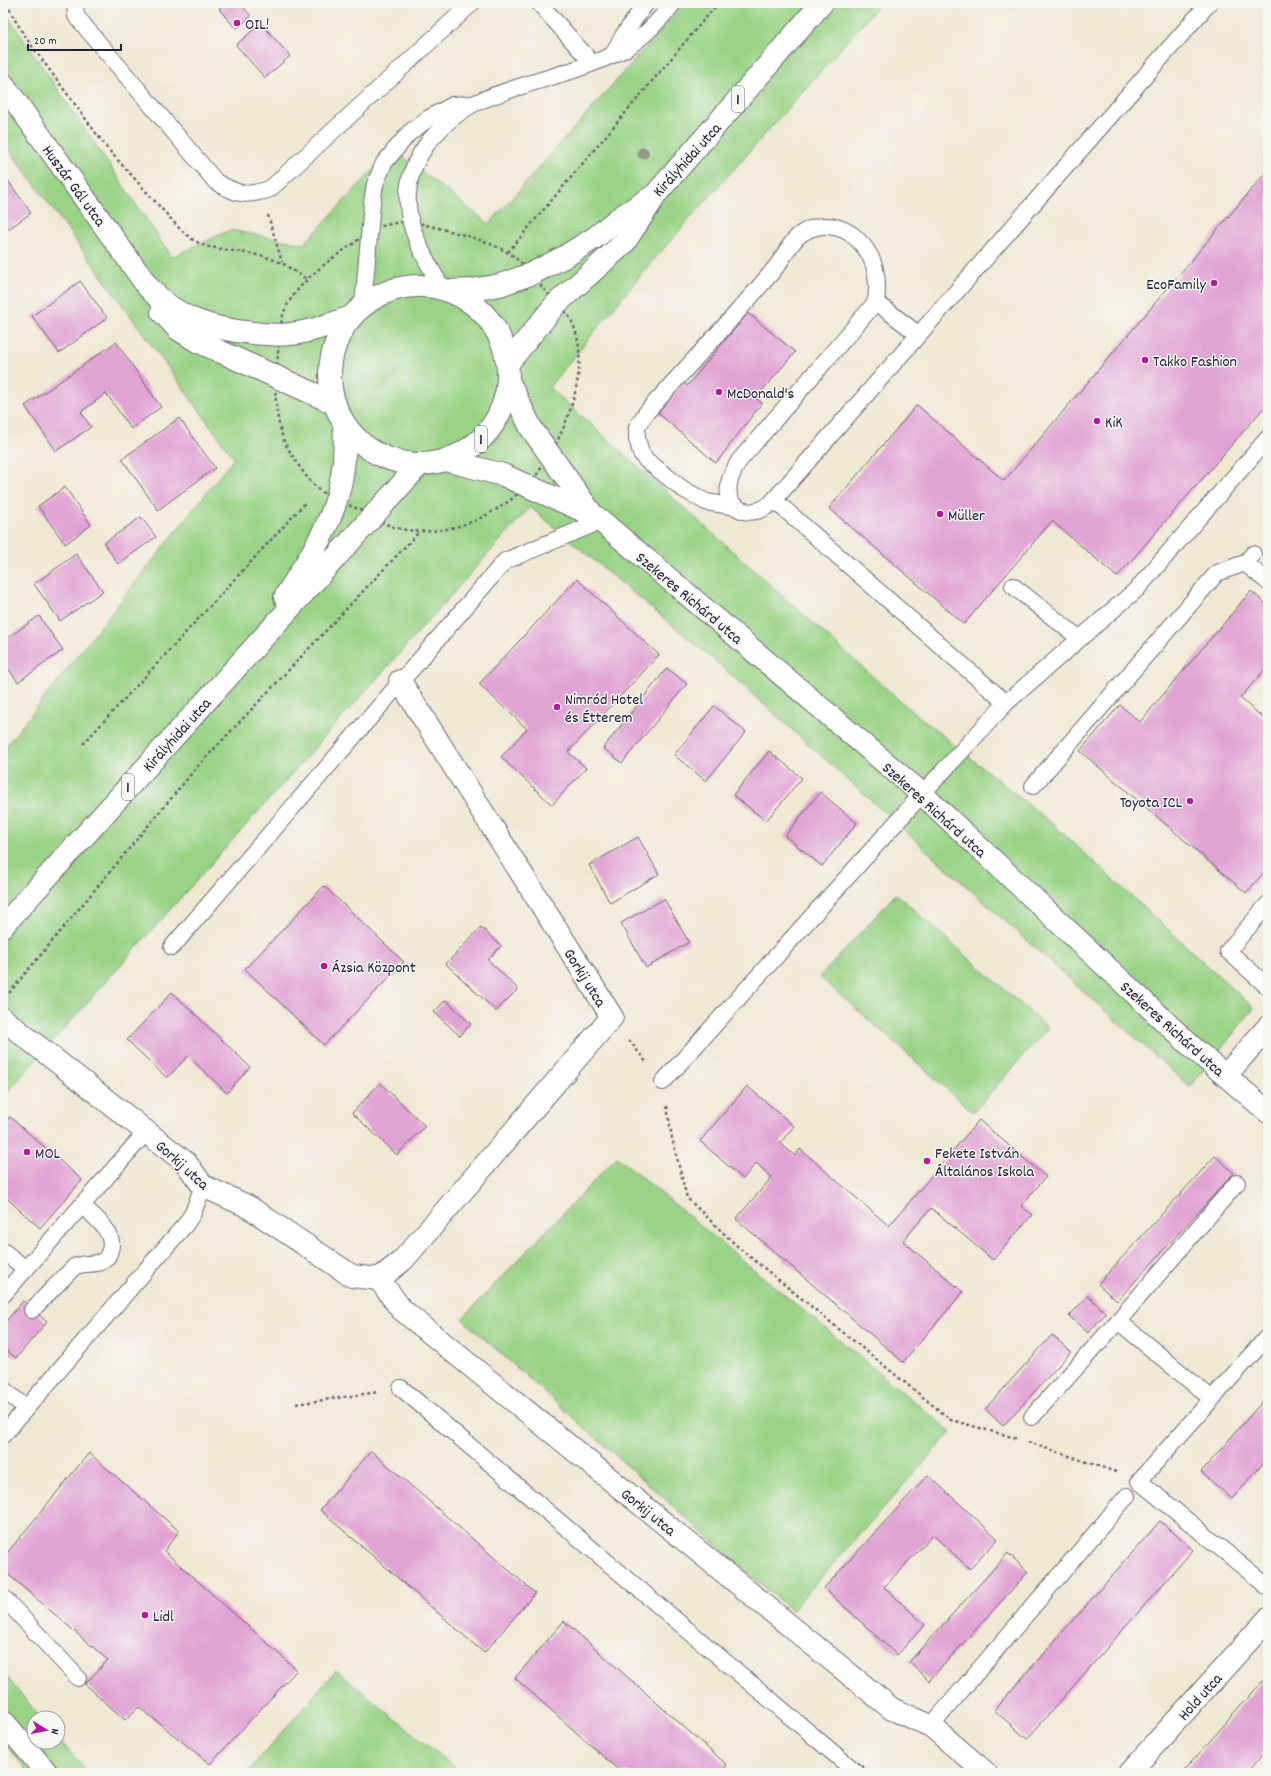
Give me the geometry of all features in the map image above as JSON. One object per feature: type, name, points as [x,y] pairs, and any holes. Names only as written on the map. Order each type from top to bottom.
[{"type":"street","name":"Királyhidai utca","points":[[446,289],[472,290],[494,286],[531,274],[564,257],[596,237],[619,218],[655,195],[822,3]]},
{"type":"street","name":"Huszár Gál utca","points":[[3,84],[148,286],[160,300],[174,311],[203,324],[221,329],[280,335],[316,329],[357,311]]},
{"type":"street","name":"1","points":[[508,372],[556,304],[624,243],[655,195]]},
{"type":"street","name":"Huszár Gál utca","points":[[148,286],[163,315],[178,329],[197,341],[334,403]]},
{"type":"street","name":"1","points":[[428,286],[446,289],[465,298],[489,319],[498,332],[504,347],[508,372],[506,395],[494,423],[473,446],[446,460],[420,464],[402,463],[375,452],[356,438],[344,424],[334,403],[331,389],[331,358],[342,330],[357,311],[375,297],[401,287],[428,286]]},
{"type":"street","name":"Szekeres Richárd utca","points":[[508,372],[531,428],[550,457],[597,518],[922,794],[1192,1047],[1268,1112]]},
{"type":"street","name":"Királyhidai utca","points":[[252,649],[310,557],[325,530],[338,499],[345,464],[344,424]]},
{"type":"street","name":"Szekeres Richárd utca","points":[[446,460],[503,475],[597,518]]},
{"type":"street","name":"Királyhidai utca","points":[[3,926],[420,464]]},
{"type":"street","name":"Gorkij utca","points":[[3,1019],[186,1163],[203,1186],[246,1206],[352,1276],[379,1279],[403,1260],[612,1017],[400,681]]},
{"type":"street","points":[[1226,1075],[1268,1027]]},
{"type":"street","name":"Gorkij utca","points":[[379,1279],[401,1309],[892,1709],[931,1726],[986,1773]]},
{"type":"street","name":"Hold utca","points":[[1129,1773],[1268,1619]]},
{"type":"street","points":[[3,1721],[47,1773]]},
{"type":"lane","points":[[75,3],[76,16],[216,182],[233,191],[251,195],[270,189],[472,3]]},
{"type":"lane","points":[[539,3],[592,63]]},
{"type":"lane","points":[[613,54],[623,36],[646,3]]},
{"type":"lane","points":[[357,311],[370,230],[375,184],[384,163],[410,133],[453,105],[474,104],[592,63],[624,49],[640,38],[674,3]]},
{"type":"lane","points":[[737,508],[732,501],[729,484],[739,461],[876,302],[878,284],[877,271],[871,255],[850,233],[833,226],[812,228],[802,232],[795,238],[777,266],[646,413],[637,427],[637,438],[641,453],[646,460],[683,489],[706,502],[737,508],[744,512],[761,511],[768,507],[1209,3]]},
{"type":"lane","points":[[446,289],[417,243],[409,220],[408,185],[416,158],[440,129],[474,104]]},
{"type":"lane","points":[[876,302],[919,335]]},
{"type":"lane","points":[[663,1082],[922,794],[1006,703],[1137,589],[1268,438]]},
{"type":"lane","points":[[774,500],[1006,703]]},
{"type":"lane","points":[[172,947],[400,681],[505,562],[597,518]]},
{"type":"lane","points":[[1033,786],[1217,573],[1249,558],[1268,582]]},
{"type":"lane","points":[[1013,586],[1079,638]]},
{"type":"lane","points":[[1268,904],[1228,951],[1268,987]]},
{"type":"lane","points":[[3,1295],[147,1131]]},
{"type":"lane","points":[[1032,1417],[1118,1322],[1237,1183]]},
{"type":"lane","points":[[3,1435],[185,1225],[193,1213],[203,1186]]},
{"type":"lane","points":[[32,1310],[74,1267],[79,1264],[100,1262],[109,1254],[111,1243],[107,1230],[82,1205]]},
{"type":"lane","points":[[3,1251],[26,1269]]},
{"type":"lane","points":[[1118,1322],[1212,1399]]},
{"type":"lane","points":[[1268,1336],[1139,1482],[1268,1587]]},
{"type":"lane","points":[[401,1388],[857,1773]]},
{"type":"lane","points":[[3,1389],[26,1408]]},
{"type":"lane","points":[[931,1726],[1127,1496]]},
{"type":"lane","points":[[3,1597],[78,1678]]},
{"type":"path","points":[[8,3],[11,13],[26,38],[107,148],[179,228],[193,240],[205,246],[263,256],[282,263],[308,280]]},
{"type":"path","points":[[508,252],[718,3]]},
{"type":"path","points":[[261,192],[282,263]]},
{"type":"path","points":[[409,220],[482,240],[508,252],[531,274],[556,304],[571,319],[578,340],[578,363],[574,398],[567,420],[550,457],[528,486],[506,505],[470,522],[439,530],[419,531],[394,528],[318,489],[286,445],[279,424],[275,376],[283,316],[288,304],[308,280],[326,262],[355,243],[370,230],[409,220]]},
{"type":"path","points":[[312,495],[318,489]]},
{"type":"path","points":[[83,744],[307,500]]},
{"type":"path","points":[[7,995],[197,767],[419,531]]},
{"type":"path","points":[[612,1017],[663,1082],[672,1138],[687,1198],[738,1247],[951,1420],[1003,1434],[1139,1482]]},
{"type":"path","points":[[296,1404],[401,1388]]},
{"type":"green space","points":[[685,3],[881,3],[650,264],[549,387],[900,701],[1050,822],[1254,1008],[1190,1087],[720,665],[530,507],[3,1097],[3,750],[234,458],[3,141],[3,9],[172,257],[230,230],[304,244],[393,149],[489,224]]},
{"type":"green space","points":[[896,894],[1048,1028],[973,1112],[820,977]]},
{"type":"green space","points":[[617,1157],[951,1432],[791,1611],[462,1319]]},
{"type":"green space","points":[[336,1670],[461,1773],[247,1773]]},
{"type":"green space","points":[[3,1673],[34,1710],[26,1710],[26,1750],[66,1750],[66,1747],[88,1773],[29,1773],[3,1741]]},
{"type":"building","name":"OIL!","points":[[227,3],[240,3],[251,16],[236,29],[219,9]]},
{"type":"building","points":[[261,23],[290,56],[265,78],[236,45]]},
{"type":"building","points":[[1268,170],[1268,403],[1117,577],[1052,521],[964,624],[829,508],[917,405],[1004,481]]},
{"type":"building","points":[[4,175],[31,213],[3,233],[3,176]]},
{"type":"building","points":[[80,281],[107,318],[59,353],[32,316]]},
{"type":"building","name":"McDonald's","points":[[748,313],[795,352],[756,398],[762,403],[716,463],[658,413],[684,382],[687,386]]},
{"type":"building","points":[[116,342],[161,407],[131,429],[106,393],[81,412],[91,427],[56,451],[25,406]]},
{"type":"building","points":[[179,418],[215,468],[158,510],[122,459]]},
{"type":"building","points":[[65,487],[91,525],[65,544],[38,506]]},
{"type":"building","points":[[141,517],[156,537],[118,564],[104,543]]},
{"type":"building","points":[[76,554],[103,591],[60,621],[34,584]]},
{"type":"building","name":"Nimród Hotel és Étterem","points":[[577,579],[659,655],[568,752],[586,768],[552,805],[501,757],[527,729],[479,684]]},
{"type":"building","points":[[1251,591],[1268,606],[1268,666],[1240,698],[1268,722],[1268,868],[1246,893],[1080,751],[1120,705],[1140,722]]},
{"type":"building","points":[[39,616],[63,650],[18,682],[3,661],[3,641]]},
{"type":"building","points":[[667,668],[687,684],[622,763],[603,748]]},
{"type":"building","points":[[714,706],[746,732],[706,781],[674,755]]},
{"type":"building","points":[[769,751],[802,778],[766,821],[733,795]]},
{"type":"building","points":[[820,792],[857,823],[822,866],[785,836]]},
{"type":"building","points":[[638,837],[659,874],[610,903],[589,865]]},
{"type":"building","name":"Ázsia Központ","points":[[324,886],[404,962],[324,1045],[245,969]]},
{"type":"building","points":[[664,899],[689,942],[646,968],[621,923]]},
{"type":"building","points":[[481,927],[501,946],[488,960],[518,989],[496,1011],[446,964]]},
{"type":"building","points":[[172,992],[250,1067],[227,1093],[188,1056],[167,1078],[127,1040]]},
{"type":"building","points":[[446,1000],[471,1024],[460,1036],[434,1012]]},
{"type":"building","points":[[380,1083],[425,1126],[397,1155],[352,1113]]},
{"type":"building","points":[[747,1086],[794,1126],[780,1143],[795,1156],[800,1149],[889,1226],[979,1120],[1046,1177],[1021,1206],[1032,1215],[993,1260],[931,1208],[903,1241],[963,1292],[903,1362],[736,1219],[772,1177],[756,1163],[743,1179],[700,1141]]},
{"type":"building","name":"MOL","points":[[10,1117],[82,1180],[40,1228],[3,1195],[3,1124]]},
{"type":"building","points":[[1215,1156],[1234,1173],[1117,1301],[1098,1284]]},
{"type":"building","points":[[1088,1296],[1106,1313],[1088,1333],[1069,1316]]},
{"type":"building","points":[[23,1301],[47,1322],[16,1358],[3,1348],[3,1325]]},
{"type":"building","points":[[1052,1335],[1071,1352],[1003,1426],[985,1409]]},
{"type":"building","points":[[1268,1395],[1268,1458],[1232,1499],[1201,1472]]},
{"type":"building","points":[[371,1451],[535,1593],[484,1653],[320,1510]]},
{"type":"building","name":"Lidl","points":[[89,1453],[179,1531],[164,1551],[297,1670],[210,1764],[139,1707],[125,1720],[85,1684],[108,1660],[3,1570],[3,1558]]},
{"type":"building","points":[[928,1475],[998,1539],[970,1569],[933,1535],[884,1587],[925,1625],[897,1655],[824,1588]]},
{"type":"building","points":[[1160,1521],[1193,1550],[1027,1739],[994,1710]]},
{"type":"building","points":[[1008,1553],[1028,1572],[929,1681],[909,1662]]},
{"type":"building","points":[[564,1621],[727,1765],[720,1773],[622,1773],[515,1678]]},
{"type":"building","points":[[1268,1675],[1268,1749],[1247,1773],[1182,1773]]},
{"type":"place","name":"OIL!","points":[[237,23]]},
{"type":"place","name":"EcoFamily","points":[[1214,283]]},
{"type":"place","name":"Takko Fashion","points":[[1145,360]]},
{"type":"place","name":"McDonald's","points":[[719,392]]},
{"type":"place","name":"KiK","points":[[1097,421]]},
{"type":"place","name":"Müller","points":[[940,514]]},
{"type":"place","name":"Nimród Hotel és Étterem","points":[[557,707]]},
{"type":"place","name":"Toyota ICL","points":[[1190,801]]},
{"type":"place","name":"Ázsia Központ","points":[[324,966]]},
{"type":"place","name":"MOL","points":[[27,1152]]},
{"type":"place","name":"Fekete István Általános Iskola","points":[[927,1161]]},
{"type":"place","name":"Lidl","points":[[145,1615]]}]
